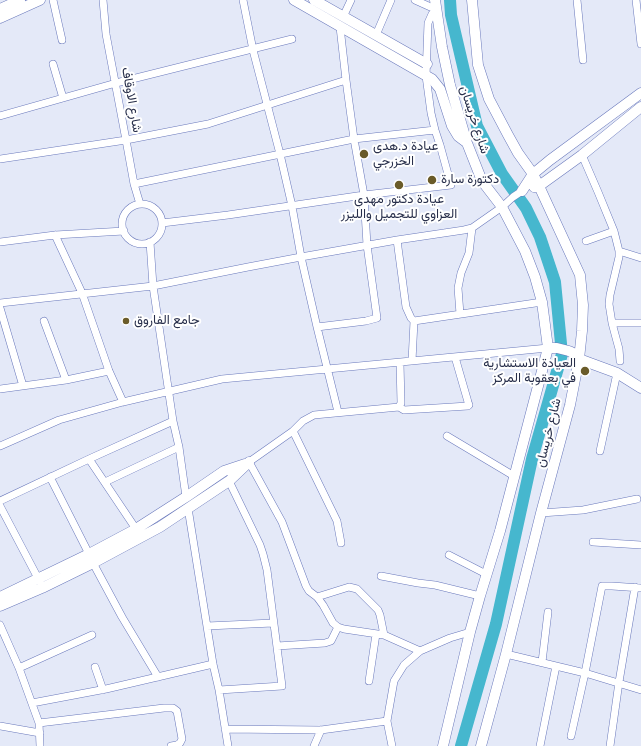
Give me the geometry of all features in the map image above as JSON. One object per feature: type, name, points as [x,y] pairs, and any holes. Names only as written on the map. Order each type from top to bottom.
[{"type":"street","points":[[0,9],[20,0]]},
{"type":"street","points":[[0,18],[40,0]]},
{"type":"street","points":[[53,0],[62,40]]},
{"type":"street","name":"شارع الاوقاف","points":[[102,0],[106,34],[134,184],[140,204]]},
{"type":"street","points":[[243,0],[253,50],[280,154],[292,206],[301,257],[338,412]]},
{"type":"street","points":[[294,0],[432,79],[440,89],[452,126],[458,136],[467,143]]},
{"type":"street","points":[[314,0],[427,64]]},
{"type":"street","points":[[343,17],[351,0]]},
{"type":"street","points":[[376,35],[391,0]]},
{"type":"street","points":[[162,223],[364,195],[451,186],[431,113],[426,76],[429,20],[435,6],[415,0]]},
{"type":"street","name":"شارع خريسان","points":[[472,0],[478,65],[489,99],[518,153],[533,174],[539,186],[580,276],[583,304],[579,359],[570,405],[481,746]]},
{"type":"street","points":[[577,0],[583,60]]},
{"type":"street","points":[[636,0],[641,44]]},
{"type":"street","name":"شارع خريسان","points":[[435,6],[450,85],[467,143],[482,181],[502,207],[525,251],[535,277],[542,302],[552,348],[470,632],[444,746]]},
{"type":"street","points":[[317,327],[366,321],[377,318],[367,245],[364,195],[354,139],[340,27]]},
{"type":"street","points":[[0,116],[116,83],[253,50],[292,39]]},
{"type":"street","points":[[53,64],[63,98]]},
{"type":"street","points":[[0,159],[126,140],[208,124],[346,80]]},
{"type":"street","points":[[522,191],[533,174],[550,160],[641,93]]},
{"type":"street","points":[[0,302],[153,286],[367,245],[472,228],[522,191],[539,186],[582,155],[641,107]]},
{"type":"street","points":[[134,184],[354,139],[435,130]]},
{"type":"street","points":[[582,155],[614,231],[620,251],[620,257],[609,304],[619,349],[620,361]]},
{"type":"street","points":[[140,204],[146,204],[156,210],[160,215],[162,223],[160,233],[156,238],[150,242],[138,243],[127,236],[124,230],[123,219],[129,209],[140,204]]},
{"type":"street","points":[[460,314],[458,288],[461,273],[469,253],[472,228]]},
{"type":"street","points":[[0,242],[55,235],[124,230]]},
{"type":"street","points":[[586,241],[614,231]]},
{"type":"street","points":[[55,235],[82,293],[109,371],[123,402]]},
{"type":"street","points":[[397,240],[406,307],[414,321],[412,361]]},
{"type":"street","points":[[150,242],[153,286],[173,421],[180,447],[186,497]]},
{"type":"street","points":[[620,251],[641,258]]},
{"type":"street","points":[[414,321],[542,302]]},
{"type":"street","points":[[0,308],[23,386]]},
{"type":"street","points":[[44,321],[66,380]]},
{"type":"street","points":[[612,323],[641,323]]},
{"type":"street","points":[[0,446],[59,420],[123,402],[222,379],[327,368],[400,363],[552,348],[569,351],[575,354],[579,359],[617,373],[641,388]]},
{"type":"street","points":[[0,606],[40,583],[160,527],[229,480],[249,462],[293,431],[303,421],[314,414],[399,407],[404,410],[468,406],[469,404],[455,357]]},
{"type":"street","points":[[399,407],[401,402],[400,363]]},
{"type":"street","points":[[0,389],[66,380],[109,371]]},
{"type":"street","points":[[600,451],[617,373]]},
{"type":"street","points":[[0,501],[173,421]]},
{"type":"street","points":[[293,431],[337,521],[341,543]]},
{"type":"street","points":[[447,436],[514,476]]},
{"type":"street","points":[[105,482],[180,447]]},
{"type":"street","points":[[89,459],[136,529]]},
{"type":"street","points":[[91,558],[224,471],[249,462]]},
{"type":"street","points":[[249,462],[282,522],[306,586],[323,605],[333,623],[344,629],[380,634],[420,651]]},
{"type":"street","points":[[50,477],[122,617],[158,677]]},
{"type":"street","points":[[219,690],[282,686],[264,554],[229,480]]},
{"type":"street","points":[[541,513],[583,510],[636,499]]},
{"type":"street","points":[[0,506],[40,583]]},
{"type":"street","points":[[188,508],[213,664],[219,690],[228,746]]},
{"type":"street","points":[[593,542],[641,545]]},
{"type":"street","points":[[449,555],[486,574]]},
{"type":"street","points":[[381,576],[435,585],[480,596]]},
{"type":"street","points":[[0,597],[40,583]]},
{"type":"street","points":[[571,736],[602,586],[638,588],[619,682],[610,746]]},
{"type":"street","points":[[317,597],[349,587],[357,589],[378,610],[380,615],[380,634],[370,681]]},
{"type":"street","points":[[542,662],[548,612]]},
{"type":"street","points":[[207,626],[273,623]]},
{"type":"street","points":[[0,625],[20,668],[40,722],[40,746]]},
{"type":"street","points":[[277,646],[325,643],[331,641],[338,627]]},
{"type":"street","points":[[392,746],[387,721],[394,681],[404,664],[420,651],[450,638],[470,632]]},
{"type":"street","points":[[20,668],[92,635]]},
{"type":"street","points":[[506,654],[585,672],[641,690]]},
{"type":"street","points":[[32,703],[103,690],[213,664]]},
{"type":"street","points":[[540,746],[556,666]]},
{"type":"street","points":[[95,667],[103,690]]},
{"type":"street","points":[[40,722],[173,708],[177,711],[182,739],[180,743],[172,746]]},
{"type":"street","points":[[225,729],[321,730],[387,721]]},
{"type":"street","points":[[0,726],[40,733]]},
{"type":"street","points":[[314,746],[321,730]]},
{"type":"waterway","points":[[450,0],[451,15],[477,126],[502,174],[526,208],[540,237],[555,282],[562,354],[532,459],[496,624],[461,746]]},
{"type":"place","name":"عيادة د.هدى الخزرجي","points":[[364,154]]},
{"type":"place","name":"دكتورة سارة","points":[[432,180]]},
{"type":"place","name":"عيادة دكتور مهدي العزاوي للتجميل والليزر","points":[[399,185]]},
{"type":"place","name":"جامع الفاروق","points":[[126,321]]},
{"type":"place","name":"العيادة الاستشارية في بعقوبة المركز","points":[[585,371]]}]
